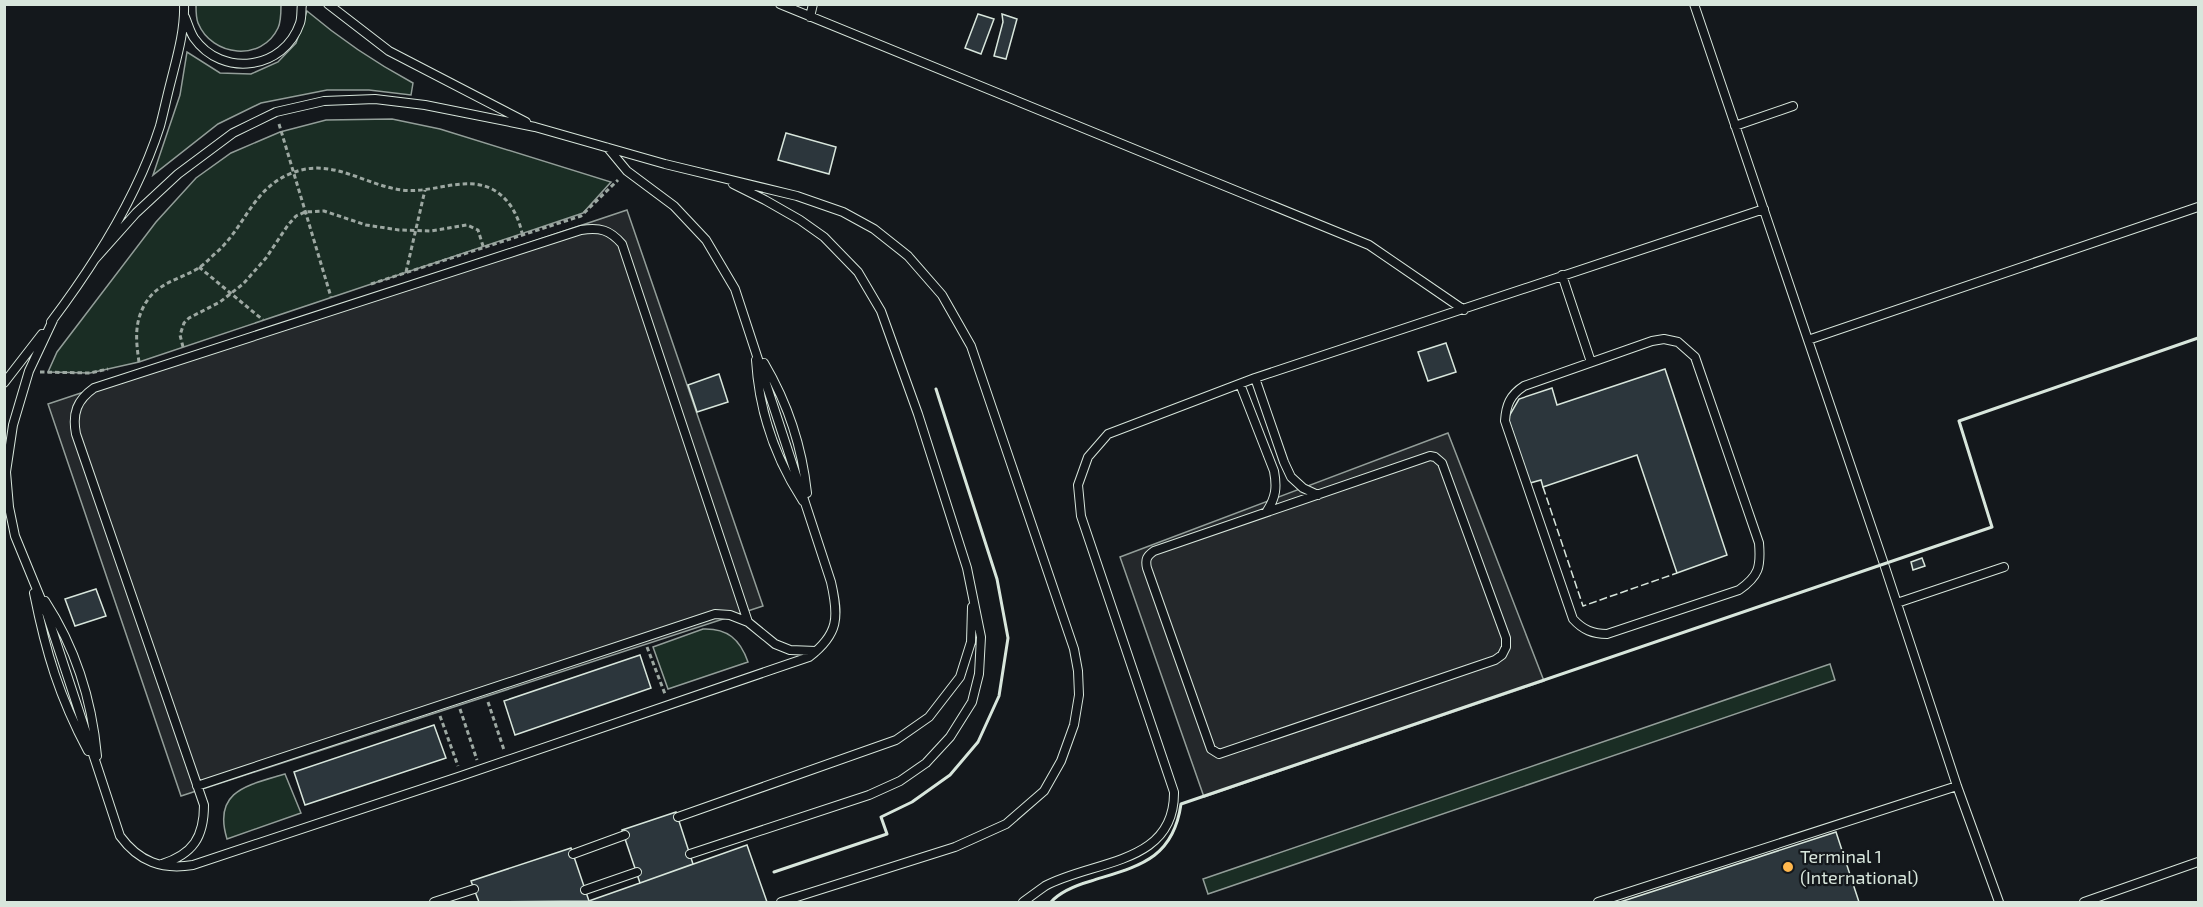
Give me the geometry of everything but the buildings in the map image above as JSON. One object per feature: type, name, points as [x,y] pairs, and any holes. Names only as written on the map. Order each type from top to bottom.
[{"type":"lane","points":[[4,383],[53,320],[95,259],[135,185],[159,127],[175,65],[184,4]]},
{"type":"lane","points":[[184,16],[193,37],[208,54],[229,64],[252,65],[273,57],[290,42],[300,22],[302,4]]},
{"type":"lane","points":[[328,4],[389,51],[535,127]]},
{"type":"lane","points":[[780,4],[1369,245],[1464,310]]},
{"type":"lane","points":[[810,17],[813,4]]},
{"type":"lane","points":[[1694,4],[1957,786],[1999,903]]},
{"type":"lane","points":[[95,259],[136,213],[178,174],[233,133],[276,112],[324,101],[375,99],[425,105],[535,127],[719,178],[796,196],[843,213],[874,229],[908,256],[942,295],[971,346],[1074,649],[1079,694],[1074,725],[1061,761],[1044,791],[1006,824],[955,847],[781,903]]},
{"type":"lane","points":[[1736,126],[1793,106]]},
{"type":"lane","points":[[53,320],[29,371],[13,424],[6,472],[15,536],[47,614],[120,836],[136,855],[158,865],[176,868],[214,860],[809,657],[833,632],[837,607],[808,509],[735,289],[706,240],[674,206],[627,171],[608,148]]},
{"type":"lane","points":[[690,854],[869,795],[900,781],[926,763],[950,737],[972,702],[979,674],[981,637],[967,568],[918,414],[881,310],[858,272],[824,237],[765,200],[719,178]]},
{"type":"lane","points":[[1808,340],[2199,207]]},
{"type":"lane","points":[[1023,903],[1046,886],[1128,857],[1148,847],[1164,832],[1174,805],[1174,792],[1081,516],[1078,485],[1088,457],[1108,434],[1255,378],[1764,209]]},
{"type":"lane","points":[[158,865],[175,860],[189,851],[199,838],[204,822],[204,805],[76,434],[73,420],[76,407],[83,396],[94,388],[581,230],[604,229],[614,234],[622,244],[748,621]]},
{"type":"lane","points":[[1562,275],[1591,362]]},
{"type":"lane","points":[[1664,339],[1678,342],[1695,357],[1759,543],[1760,562],[1753,580],[1739,590],[1607,634],[1588,631],[1573,619],[1505,421],[1506,409],[1515,392],[1524,386],[1591,362],[1664,339]]},
{"type":"lane","points":[[756,349],[762,406],[770,433],[784,469],[808,509]]},
{"type":"lane","points":[[1255,378],[1291,477],[1303,488],[1318,495]]},
{"type":"lane","points":[[1240,384],[1274,471],[1277,485],[1274,500],[1267,512]]},
{"type":"lane","points":[[1430,456],[1439,459],[1506,638],[1506,647],[1502,655],[1495,660],[1219,754],[1211,749],[1146,561],[1148,555],[1154,551],[1267,512],[1430,456]]},
{"type":"lane","points":[[1897,603],[2004,567]]},
{"type":"lane","points":[[678,816],[896,740],[929,717],[960,677],[971,642],[972,608],[967,568]]},
{"type":"lane","points":[[31,579],[49,660],[62,697],[99,770]]},
{"type":"lane","points":[[31,579],[55,616],[72,652],[85,689],[94,728],[99,770]]},
{"type":"lane","points":[[197,786],[716,614],[730,615],[748,621],[775,644],[790,650],[816,651]]},
{"type":"lane","points":[[1598,903],[1957,786]]},
{"type":"lane","points":[[573,854],[625,835]]},
{"type":"lane","points":[[2084,903],[2199,862]]},
{"type":"lane","points":[[585,890],[637,872]]},
{"type":"lane","points":[[434,903],[474,889]]},
{"type":"path","points":[[276,112],[331,297]]},
{"type":"path","points":[[139,362],[136,327],[154,291],[199,267],[232,237],[258,196],[293,172],[318,168],[333,169],[389,188],[425,190],[471,183],[491,188],[511,205],[522,233]]},
{"type":"path","points":[[581,216],[627,171]]},
{"type":"path","points":[[406,272],[425,190]]},
{"type":"path","points":[[183,347],[180,335],[184,323],[231,294],[261,265],[296,216],[305,212],[324,211],[377,228],[415,231],[467,225],[477,230],[483,246]]},
{"type":"path","points":[[199,267],[263,320]]},
{"type":"path","points":[[29,371],[90,373]]},
{"type":"path","points":[[644,637],[669,704]]},
{"type":"path","points":[[484,690],[508,760]]},
{"type":"path","points":[[457,699],[480,770]]},
{"type":"path","points":[[437,706],[461,776]]},
{"type":"green space","points":[[196,5],[281,5],[280,23],[271,39],[261,46],[237,51],[214,43],[205,34],[197,21]]},
{"type":"green space","points":[[307,11],[358,50],[413,83],[411,95],[369,90],[327,90],[261,103],[218,124],[153,175],[180,95],[187,52],[220,73],[251,74],[278,62],[296,43]]},
{"type":"green space","points":[[392,119],[440,129],[611,182],[583,213],[139,362],[90,373],[48,372],[57,352],[156,222],[196,178],[231,153],[280,132],[326,120]]},
{"type":"green space","points":[[703,629],[719,630],[732,636],[741,647],[748,662],[668,689],[653,647]]},
{"type":"green space","points":[[1830,664],[1835,680],[1208,894],[1203,879]]},
{"type":"green space","points":[[285,774],[301,813],[227,839],[224,823],[229,800],[247,786]]},
{"type":"shaded area","points":[[627,210],[763,606],[181,796],[48,404]]},
{"type":"shaded area","points":[[1448,433],[1544,681],[1204,797],[1120,557]]},
{"type":"fence","points":[[1051,902],[1075,887],[1124,871],[1151,858],[1170,838],[1177,823],[1181,804],[1992,527],[1959,421],[2198,338]]},
{"type":"fence","points":[[1543,487],[1583,606],[1677,573]]},
{"type":"wall","points":[[1051,902],[1075,887],[1124,871],[1151,858],[1170,838],[1177,823],[1181,804],[1992,527],[1959,421],[2198,338]]},
{"type":"wall","points":[[774,872],[887,834],[881,817],[912,802],[950,775],[978,742],[999,696],[1008,638],[997,579],[936,389]]},
{"type":"place","name":"Terminal 1 (International)","points":[[1788,867]]}]
